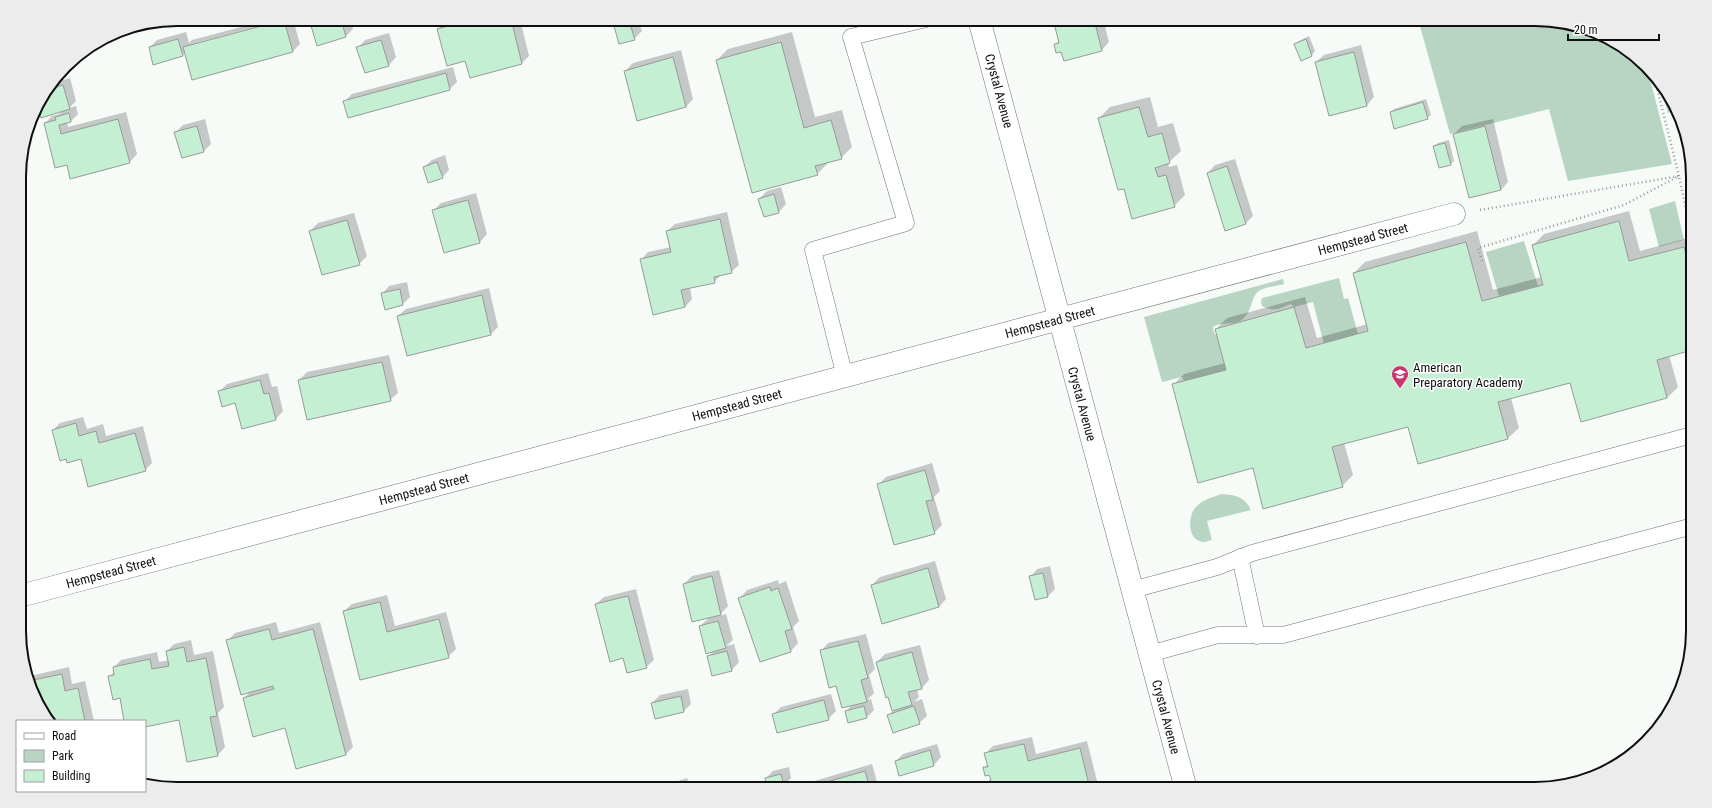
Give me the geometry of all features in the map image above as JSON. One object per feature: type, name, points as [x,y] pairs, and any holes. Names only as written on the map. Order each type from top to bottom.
[{"type":"street","name":"Crystal Avenue","points":[[981,26],[1184,782]]},
{"type":"street","name":"Hempstead Street","points":[[26,594],[1454,214]]},
{"type":"lane","points":[[845,377],[813,250],[906,223],[851,37],[897,26]]},
{"type":"lane","points":[[1132,590],[1217,567],[1267,548],[1686,437]]},
{"type":"lane","points":[[1149,654],[1218,635],[1283,635],[1686,528]]},
{"type":"lane","points":[[1240,557],[1257,636]]},
{"type":"path","points":[[1657,88],[1686,209]]},
{"type":"path","points":[[1480,210],[1679,176]]},
{"type":"path","points":[[1482,261],[1478,248],[1624,205],[1679,176]]},
{"type":"green space","points":[[1420,26],[1555,27],[1574,31],[1602,42],[1619,51],[1642,70],[1653,83],[1651,83],[1672,164],[1568,181],[1549,109],[1450,134]]},
{"type":"green space","points":[[1664,98],[1671,112],[1668,113]]},
{"type":"green space","points":[[1675,201],[1684,240],[1659,247],[1649,209]]},
{"type":"green space","points":[[1524,241],[1538,286],[1499,296],[1486,252]]},
{"type":"green space","points":[[1339,278],[1344,299],[1348,298],[1358,334],[1324,344],[1313,302],[1294,307],[1291,304],[1276,309],[1270,309],[1262,306],[1262,298]]},
{"type":"green space","points":[[1283,279],[1284,284],[1260,290],[1254,297],[1250,310],[1240,321],[1213,327],[1214,333],[1217,336],[1226,370],[1184,381],[1182,377],[1162,382],[1144,317]]},
{"type":"green space","points":[[1222,494],[1232,495],[1243,499],[1251,510],[1207,521],[1212,540],[1203,542],[1198,540],[1191,532],[1191,515],[1197,506],[1209,498]]},
{"type":"building","points":[[262,26],[286,26],[293,52],[192,80],[183,47]]},
{"type":"building","points":[[311,26],[343,26],[346,37],[317,46]]},
{"type":"building","points":[[448,26],[513,26],[522,64],[470,78],[465,61],[447,66],[437,29]]},
{"type":"building","points":[[614,26],[634,26],[631,27],[635,40],[619,44]]},
{"type":"building","points":[[1055,26],[1096,26],[1102,51],[1064,61],[1061,52],[1056,53],[1054,44],[1059,43]]},
{"type":"building","points":[[178,39],[183,56],[153,65],[149,47]]},
{"type":"building","points":[[1306,39],[1312,56],[1301,61],[1294,44]]},
{"type":"building","points":[[381,40],[389,66],[365,73],[356,47]]},
{"type":"building","points":[[781,42],[804,128],[831,120],[842,159],[815,166],[818,175],[752,193],[716,60]]},
{"type":"building","points":[[1354,52],[1367,106],[1329,116],[1315,62]]},
{"type":"building","points":[[673,57],[686,107],[637,121],[624,71]]},
{"type":"building","points":[[446,73],[450,90],[348,118],[343,101]]},
{"type":"building","points":[[63,85],[70,109],[41,118],[40,115],[42,110],[55,87]]},
{"type":"building","points":[[1423,102],[1428,119],[1394,129],[1390,112]]},
{"type":"building","points":[[1139,107],[1148,137],[1162,133],[1170,163],[1155,168],[1158,177],[1166,175],[1175,207],[1132,219],[1124,189],[1118,190],[1098,118]]},
{"type":"building","points":[[69,113],[71,122],[59,125],[61,134],[118,119],[130,163],[70,179],[67,165],[55,168],[44,123],[56,120],[55,117]]},
{"type":"building","points":[[197,126],[204,152],[182,158],[174,132]]},
{"type":"building","points":[[1485,126],[1501,190],[1469,198],[1453,134]]},
{"type":"building","points":[[1445,143],[1451,165],[1439,168],[1433,146]]},
{"type":"building","points":[[437,162],[443,178],[428,183],[423,167]]},
{"type":"building","points":[[1227,166],[1246,224],[1225,231],[1207,173]]},
{"type":"building","points":[[774,194],[779,213],[764,217],[758,199]]},
{"type":"building","points":[[468,200],[480,243],[444,253],[432,210]]},
{"type":"building","points":[[720,219],[732,273],[714,277],[715,283],[681,290],[685,307],[653,315],[640,259],[671,252],[666,231]]},
{"type":"building","points":[[347,220],[360,265],[322,275],[309,231]]},
{"type":"building","name":"American Preparatory Academy","points":[[1619,221],[1629,261],[1684,247],[1686,254],[1686,352],[1657,360],[1667,398],[1581,422],[1570,383],[1498,402],[1508,439],[1418,464],[1408,427],[1332,447],[1343,487],[1263,509],[1253,468],[1198,483],[1172,384],[1226,370],[1215,329],[1294,307],[1306,348],[1368,331],[1353,273],[1466,242],[1482,301],[1543,285],[1532,245]]},
{"type":"building","points":[[400,289],[403,305],[385,310],[381,293]]},
{"type":"building","points":[[482,295],[491,335],[407,356],[397,316]]},
{"type":"building","points":[[382,362],[391,401],[307,420],[298,380]]},
{"type":"building","points":[[260,380],[264,394],[269,393],[276,420],[242,429],[235,403],[222,407],[218,391]]},
{"type":"building","points":[[76,423],[79,436],[96,431],[99,443],[135,433],[146,471],[88,487],[81,459],[67,463],[66,459],[60,461],[52,430]]},
{"type":"building","points":[[925,470],[933,500],[926,501],[935,534],[894,545],[877,484]]},
{"type":"building","points":[[928,568],[939,607],[882,624],[871,585]]},
{"type":"building","points":[[1043,573],[1048,597],[1035,600],[1029,576]]},
{"type":"building","points":[[712,576],[721,615],[692,622],[683,584]]},
{"type":"building","points":[[770,587],[771,591],[778,588],[792,629],[785,631],[791,652],[760,662],[738,598]]},
{"type":"building","points":[[628,596],[647,668],[627,673],[623,658],[610,662],[595,604]]},
{"type":"building","points":[[380,602],[387,632],[439,619],[449,658],[360,680],[343,611]]},
{"type":"building","points":[[718,621],[726,648],[706,654],[699,626]]},
{"type":"building","points":[[269,629],[272,640],[313,629],[346,755],[296,769],[285,728],[253,737],[243,698],[274,689],[273,686],[241,695],[226,640]]},
{"type":"building","points":[[858,641],[868,678],[861,680],[867,702],[842,708],[836,686],[829,688],[820,650]]},
{"type":"building","points":[[184,647],[187,662],[206,658],[217,716],[210,717],[218,756],[187,762],[179,720],[146,727],[146,720],[124,720],[120,698],[113,700],[108,676],[114,675],[113,667],[150,659],[152,669],[169,666],[166,651]]},
{"type":"building","points":[[727,651],[732,671],[712,676],[707,656]]},
{"type":"building","points":[[912,652],[922,689],[908,692],[912,705],[892,711],[888,697],[886,698],[876,662]]},
{"type":"building","points":[[62,674],[65,691],[78,688],[85,720],[55,720],[46,706],[34,680]]},
{"type":"building","points":[[681,696],[684,712],[655,719],[651,703]]},
{"type":"building","points":[[824,700],[829,720],[777,733],[772,714]]},
{"type":"building","points":[[864,706],[867,718],[848,723],[845,711]]},
{"type":"building","points":[[914,706],[920,724],[893,733],[887,715]]},
{"type":"building","points":[[1024,744],[1028,761],[1080,748],[1088,782],[989,782],[991,780],[989,775],[985,776],[983,767],[988,767],[984,753]]},
{"type":"building","points":[[930,750],[934,766],[899,776],[895,761]]},
{"type":"building","points":[[865,771],[868,782],[827,782]]},
{"type":"building","points":[[781,774],[783,782],[766,782],[765,778]]},
{"type":"place","name":"American Preparatory Academy","points":[[1400,389]]}]
